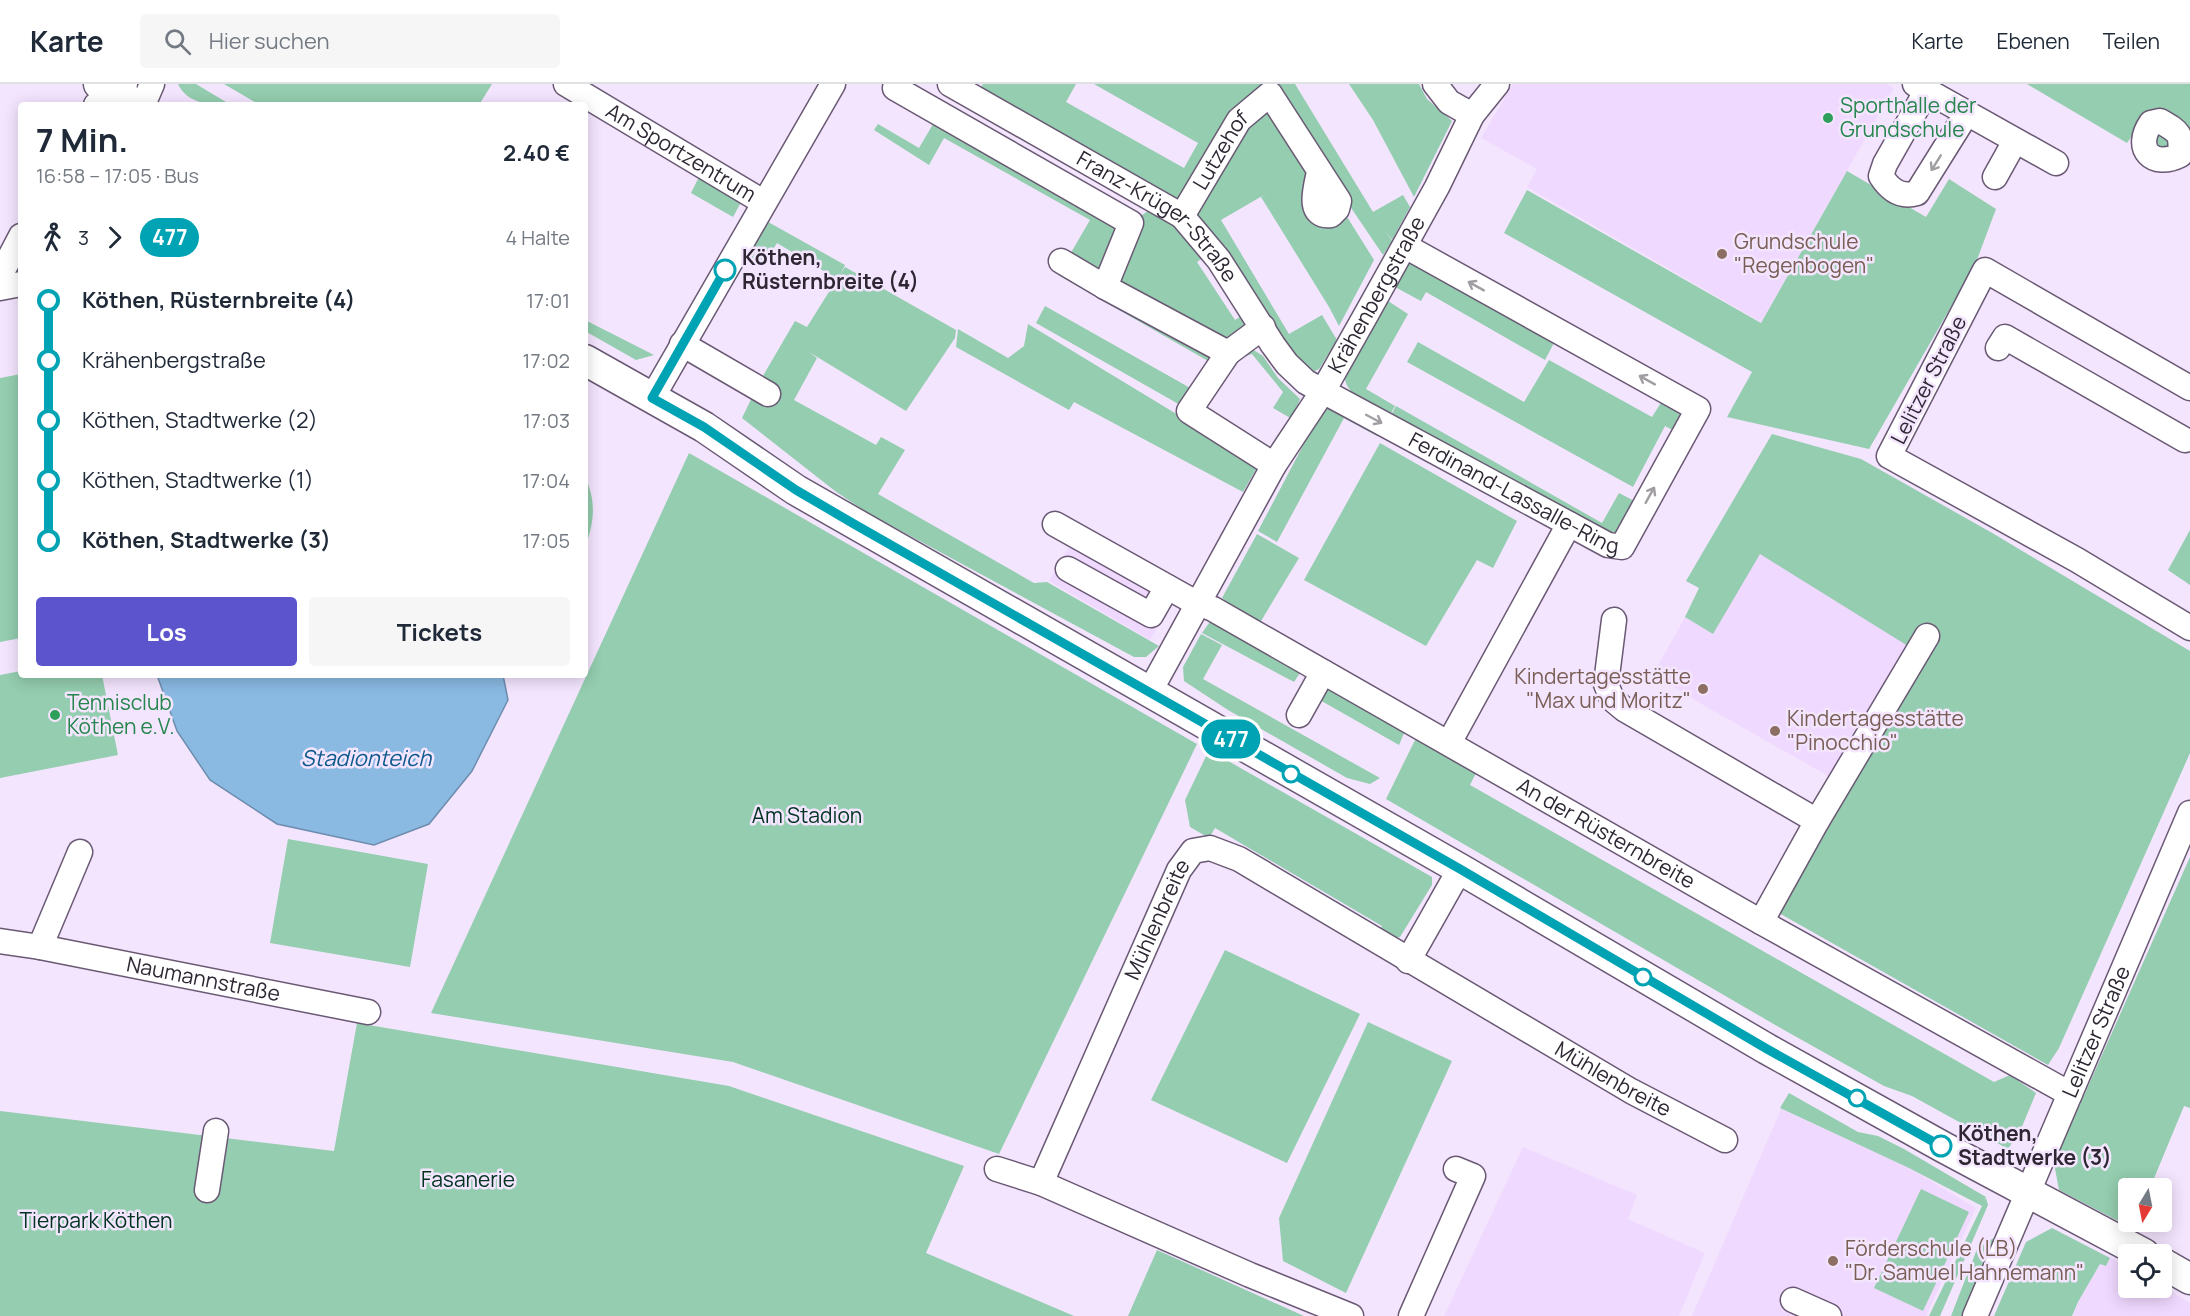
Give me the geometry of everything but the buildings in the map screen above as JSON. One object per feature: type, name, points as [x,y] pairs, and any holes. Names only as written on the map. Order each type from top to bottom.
[{"type":"main road","points":[[588,362],[704,427],[796,490],[1460,869],[1767,1049],[2125,1244]]},
{"type":"main road","points":[[2172,1269],[2190,1279]]},
{"type":"street","points":[[120,96],[152,84]]},
{"type":"street","name":"Am Sportzentrum","points":[[566,84],[764,202]]},
{"type":"street","points":[[652,398],[832,84]]},
{"type":"street","points":[[898,84],[895,88],[1131,223],[1171,211]]},
{"type":"street","name":"Franz-Krüger-Straße","points":[[950,84],[979,91],[1171,211],[1219,260],[1287,364],[1305,381],[1323,391]]},
{"type":"street","points":[[1435,84],[1449,102],[1472,115]]},
{"type":"street","name":"Krähenbergstraße","points":[[1149,693],[1274,465],[1323,391],[1405,246],[1472,115],[1497,84]]},
{"type":"street","points":[[1967,113],[1917,193],[1899,194],[1888,187],[1881,176],[1921,87],[2056,163]]},
{"type":"street","name":"Lutzehof","points":[[1171,211],[1239,120],[1267,89],[1319,172]]},
{"type":"street","points":[[1995,177],[2015,141]]},
{"type":"street","points":[[1105,287],[1131,223]]},
{"type":"street","points":[[0,276],[18,242]]},
{"type":"street","name":"Ferdinand-Lassalle-Ring","points":[[1323,391],[1608,545],[1622,546],[1698,409],[1405,246]]},
{"type":"street","points":[[1060,261],[1228,353]]},
{"type":"street","name":"Lelitzer Straße","points":[[2190,388],[1985,270],[1889,456],[2077,560],[2190,628]]},
{"type":"street","points":[[0,288],[18,285]]},
{"type":"street","points":[[1263,327],[1228,353],[1189,411],[1274,465]]},
{"type":"street","points":[[1998,348],[2005,337],[2185,440]]},
{"type":"street","points":[[682,344],[768,394]]},
{"type":"street","name":"An der Rüsternbreite","points":[[1055,524],[1167,587],[1213,609],[1761,922],[2070,1094]]},
{"type":"street","points":[[1449,744],[1569,524]]},
{"type":"street","points":[[1068,569],[1151,615],[1167,587]]},
{"type":"street","points":[[1614,620],[1606,684],[1612,699],[1624,710],[1817,821]]},
{"type":"street","points":[[1761,922],[1817,821],[1927,636]]},
{"type":"street","points":[[1299,715],[1323,672]]},
{"type":"street","name":"Lelitzer Straße","points":[[1975,1316],[2190,813]]},
{"type":"street","name":"Mühlenbreite","points":[[1041,1183],[1179,870],[1193,851],[1210,848],[1239,859],[1408,961],[1632,1091],[1725,1140]]},
{"type":"street","points":[[40,947],[80,852]]},
{"type":"street","points":[[1408,961],[1460,869]]},
{"type":"street","name":"Naumannstraße","points":[[0,941],[368,1012]]},
{"type":"street","points":[[207,1191],[216,1131]]},
{"type":"street","points":[[997,1169],[1041,1183],[1351,1316]]},
{"type":"street","points":[[1411,1316],[1473,1176],[1456,1169]]},
{"type":"street","points":[[1793,1300],[1829,1316]]},
{"type":"shaded area","name":"Grundschule \"Regenbogen\"","points":[[1513,84],[1887,84],[1894,88],[1761,322],[1527,187],[1537,169],[1481,138]]},
{"type":"shaded area","points":[[1740,520],[1922,624],[1835,780],[1653,674]]},
{"type":"shaded area","points":[[1072,542],[1174,600],[1150,640],[1049,581]]},
{"type":"shaded area","name":"Förderschule (LB) \"Dr. Samuel Hahnemann\"","points":[[1781,1109],[1909,1168],[1976,1208],[1926,1316],[1692,1316]]},
{"type":"shaded area","points":[[1523,1147],[1637,1195],[1628,1219],[1705,1253],[1679,1316],[1444,1316]]},
{"type":"shaded area","points":[[2111,1258],[2118,1262],[2118,1298],[2172,1298],[2172,1292],[2190,1303],[2190,1316],[2073,1316],[2078,1302],[2100,1264],[2106,1266]]},
{"type":"green space","points":[[178,84],[196,84],[226,102],[201,102],[182,91]]},
{"type":"green space","points":[[224,84],[492,84],[481,102],[255,102]]},
{"type":"green space","points":[[983,84],[1076,84],[1066,102],[1184,168],[1198,143],[1094,84],[1264,84],[1374,260],[1339,326],[1261,197],[1269,192],[1221,220],[1289,334],[1322,315],[1337,340],[1319,369],[1308,374],[1213,251],[1197,262],[1235,320],[1251,310],[1262,327],[1189,410],[1036,323],[1045,306],[1192,389],[1208,361],[1058,275],[1090,220],[944,138],[929,165],[874,130],[878,124],[919,148],[939,114],[945,118],[936,134],[946,118],[1131,223],[1166,198],[1122,168],[979,91]]},
{"type":"green space","points":[[1276,84],[1295,84],[1373,212],[1403,195],[1410,207],[1392,240],[1385,230],[1392,241],[1383,255],[1343,196]]},
{"type":"green space","points":[[1349,84],[1419,84],[1427,99],[1452,121],[1414,197],[1373,120]]},
{"type":"green space","points":[[2027,84],[2190,84],[2190,160],[2157,160],[2146,116],[2127,143]]},
{"type":"green space","points":[[703,169],[746,193],[733,217],[691,193]]},
{"type":"green space","points":[[1847,171],[1926,217],[1949,179],[1996,209],[1975,265],[1869,449],[1727,417],[1752,372],[1504,233],[1527,190],[1761,323]]},
{"type":"green space","points":[[761,218],[845,265],[840,275],[845,267],[956,330],[955,338],[906,411],[809,352],[817,358],[794,400],[876,445],[881,437],[905,450],[878,494],[1034,583],[1047,582],[1159,646],[1146,657],[1134,657],[866,512],[835,491],[742,418],[760,381],[795,321],[807,327],[837,279],[777,243],[762,267],[740,254]]},
{"type":"green space","points":[[1410,261],[1555,341],[1545,360],[1426,292],[1421,301],[1395,287]]},
{"type":"green space","points":[[1388,301],[1408,314],[1366,389],[1395,406],[1390,415],[1357,396],[1347,386],[1345,379]]},
{"type":"green space","points":[[588,322],[654,355],[636,360],[588,333]]},
{"type":"green space","points":[[1028,324],[1259,464],[1243,492],[1074,402],[1069,410],[956,347],[958,329],[1008,358],[1024,346]]},
{"type":"green space","points":[[1418,342],[1524,402],[1549,360],[1652,417],[1662,401],[1679,410],[1687,422],[1680,434],[1665,426],[1633,487],[1407,362]]},
{"type":"green space","points":[[1252,349],[1263,356],[1278,378],[1300,399],[1292,419],[1273,408],[1283,392],[1252,354],[1229,362]]},
{"type":"green space","points":[[18,375],[18,639],[0,642],[0,378]]},
{"type":"green space","points":[[1332,401],[1385,424],[1377,436],[1344,418],[1277,542],[1258,531],[1306,440]]},
{"type":"green space","points":[[1396,406],[1602,523],[1619,493],[1644,506],[1622,546],[1386,424]]},
{"type":"green space","points":[[1772,434],[1861,459],[1994,534],[2190,651],[2190,753],[2059,1048],[2048,1065],[1777,912],[1924,656],[1760,554],[1713,634],[1685,617],[1699,588],[1686,581]]},
{"type":"green space","points":[[1380,443],[1517,521],[1493,568],[1477,560],[1426,646],[1304,580]]},
{"type":"green space","name":"Am Stadion","points":[[689,453],[1197,744],[999,1154],[733,1062],[431,1013],[585,678],[588,678],[588,672]]},
{"type":"green space","points":[[588,484],[593,504],[588,537]]},
{"type":"green space","points":[[2190,530],[2190,585],[2168,570]]},
{"type":"green space","points":[[1257,534],[1299,558],[1258,626],[1222,598]]},
{"type":"green space","points":[[1211,620],[1302,670],[1294,682],[1202,633]]},
{"type":"green space","points":[[1201,634],[1222,645],[1203,679],[1380,778],[1370,784],[1347,778],[1228,710],[1184,681],[1183,667]]},
{"type":"green space","name":"Tennisclub Köthen e.V.","points":[[18,672],[18,678],[103,678],[118,755],[0,778],[0,675]]},
{"type":"green space","points":[[1326,684],[1405,731],[1399,745],[1318,699]]},
{"type":"green space","points":[[1417,736],[1478,769],[1470,785],[1994,1082],[2010,1075],[2036,1093],[2021,1129],[2008,1149],[1912,1096],[1884,1086],[1784,1030],[1386,799]]},
{"type":"green space","points":[[1209,750],[1432,877],[1432,885],[1400,937],[1392,938],[1379,932],[1382,926],[1215,828],[1209,838],[1190,827],[1185,800]]},
{"type":"green space","points":[[288,839],[428,864],[410,967],[270,943]]},
{"type":"green space","points":[[2190,857],[2190,1108],[2184,1106],[2154,1178],[2118,1178],[2118,1221],[2059,1190],[2054,1163]]},
{"type":"green space","points":[[1225,950],[1360,1014],[1287,1163],[1151,1100]]},
{"type":"green space","points":[[1368,1022],[1452,1061],[1346,1293],[1283,1261],[1279,1218]]},
{"type":"green space","name":"Fasanerie","points":[[357,1023],[729,1086],[964,1166],[926,1253],[1074,1316],[0,1316],[0,1111],[334,1151]]},
{"type":"green space","points":[[1789,1093],[1858,1132],[1878,1136],[1904,1149],[1986,1197],[1984,1200],[1986,1198],[1988,1205],[1940,1316],[1929,1316],[1982,1206],[1909,1168],[1780,1108]]},
{"type":"green space","points":[[1921,1189],[1969,1212],[1923,1311],[1874,1288]]},
{"type":"green space","points":[[2052,1228],[2110,1258],[2106,1266],[2100,1264],[2072,1316],[1994,1316],[2026,1242]]},
{"type":"green space","points":[[1998,1235],[1965,1316],[1951,1316],[1977,1249]]},
{"type":"green space","points":[[1157,1250],[1304,1316],[1128,1316]]},
{"type":"water","name":"Stadionteich","points":[[158,678],[504,678],[508,700],[472,771],[429,824],[374,845],[277,824],[210,780],[177,731]]},
{"type":"bus line","name":"477","points":[[725,270],[652,398],[704,427],[796,490],[854,524],[1460,869],[1767,1049],[1941,1146]]},
{"type":"place","name":"Sporthalle der Grundschule","points":[[1828,118]]},
{"type":"place","name":"Grundschule \"Regenbogen\"","points":[[1722,254]]},
{"type":"place","name":"Köthen, Rüsternbreite (4)","points":[[725,270]]},
{"type":"place","name":"Kindertagesstätte \"Max und Moritz\"","points":[[1703,689]]},
{"type":"place","name":"Tennisclub Köthen e.V.","points":[[55,715]]},
{"type":"place","name":"Kindertagesstätte \"Pinocchio\"","points":[[1775,731]]},
{"type":"place","name":"Köthen, Stadtwerke (3)","points":[[1941,1146]]},
{"type":"place","name":"Förderschule (LB) \"Dr. Samuel Hahnemann\"","points":[[1833,1261]]},
{"type":"park label","name":"Tierpark Köthen","points":[[96,1221]]}]
